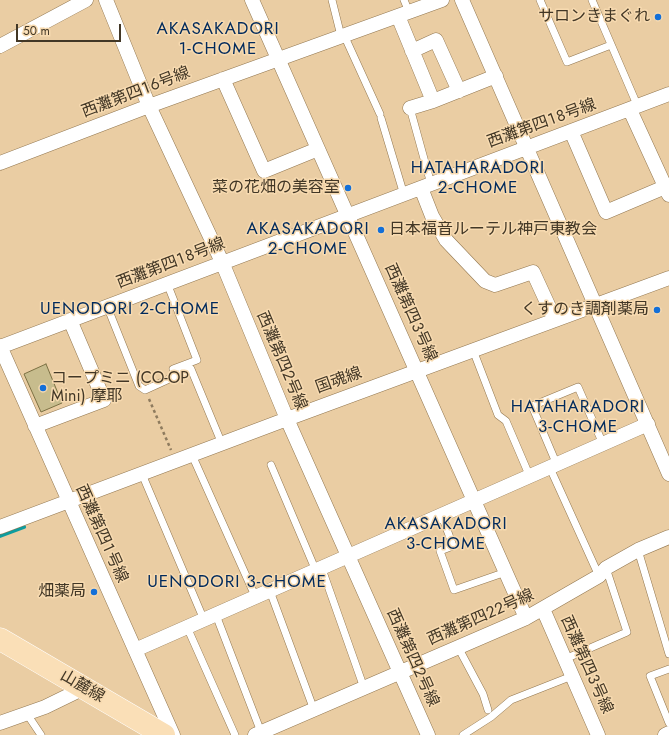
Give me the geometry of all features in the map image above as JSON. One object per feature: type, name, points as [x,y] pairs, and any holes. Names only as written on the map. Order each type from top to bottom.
[{"type":"main road","name":"山麓線","points":[[0,639],[164,735]]},
{"type":"street","points":[[0,46],[86,0]]},
{"type":"street","name":"西灘第四２号線","points":[[106,0],[149,106],[222,262],[287,419],[428,735]]},
{"type":"street","name":"西灘第四３号線","points":[[252,0],[526,618]]},
{"type":"street","name":"西灘第四１６号線","points":[[0,163],[149,106],[343,36],[404,9],[442,0]]},
{"type":"street","points":[[462,0],[528,147],[594,305],[668,471]]},
{"type":"street","points":[[404,9],[412,50],[433,101]]},
{"type":"street","points":[[412,50],[436,40],[459,91]]},
{"type":"street","points":[[410,108],[433,101],[496,76]]},
{"type":"street","points":[[223,79],[264,170],[318,149]]},
{"type":"street","name":"西灘第四１８号線","points":[[0,347],[669,94]]},
{"type":"street","points":[[571,131],[606,212],[667,191],[634,108]]},
{"type":"street","points":[[426,186],[432,216],[446,240],[485,281],[495,285],[533,272],[555,320]]},
{"type":"street","name":"国魂線","points":[[0,527],[669,278]]},
{"type":"street","points":[[35,426],[104,400],[70,320]]},
{"type":"street","name":"西灘第四１号線","points":[[0,347],[173,735]]},
{"type":"street","points":[[135,650],[348,558],[648,424]]},
{"type":"street","name":"西灘第四２２号線","points":[[265,733],[314,710],[526,618],[638,550],[669,537]]},
{"type":"street","name":"西灘第四３号線","points":[[543,609],[598,735]]},
{"type":"street","points":[[0,723],[45,707],[84,688]]},
{"type":"street","points":[[665,735],[669,733]]},
{"type":"lane","points":[[332,0],[343,36],[381,116],[404,195]]},
{"type":"lane","points":[[540,0],[567,62],[611,45]]},
{"type":"lane","points":[[592,0],[611,45],[634,108]]},
{"type":"lane","points":[[410,108],[426,186]]},
{"type":"lane","points":[[167,283],[197,360],[173,369]]},
{"type":"lane","points":[[106,306],[139,386],[145,390],[191,369],[222,444]]},
{"type":"lane","points":[[473,350],[498,415],[506,421],[530,477]]},
{"type":"lane","points":[[565,659],[627,632],[603,572],[553,466],[532,406],[578,387],[603,444]]},
{"type":"lane","points":[[192,455],[256,598]]},
{"type":"lane","points":[[271,465],[319,570],[364,688]]},
{"type":"lane","points":[[142,474],[265,733]]},
{"type":"lane","points":[[442,516],[453,546],[440,551],[454,590],[506,572]]},
{"type":"lane","points":[[638,550],[669,654]]},
{"type":"lane","points":[[270,591],[314,710]]},
{"type":"lane","points":[[187,628],[235,735]]},
{"type":"lane","points":[[458,647],[482,694],[488,710]]},
{"type":"lane","points":[[669,669],[650,676],[669,723]]},
{"type":"lane","points":[[463,735],[491,717],[511,700],[572,676]]},
{"type":"lane","points":[[27,714],[41,735]]},
{"type":"path","points":[[145,390],[176,461]]},
{"type":"building","name":"コープミニ (CO-OP Mini) 摩耶","points":[[46,364],[62,403],[41,412],[24,374]]},
{"type":"waterway","points":[[0,536],[24,527]]},
{"type":"place","name":"サロンきまぐれ","points":[[658,17]]},
{"type":"place","name":"菜の花畑の美容室","points":[[348,188]]},
{"type":"place","name":"日本福音ルーテル神戸東教会","points":[[381,230]]},
{"type":"place","name":"くすのき調剤薬局","points":[[657,310]]},
{"type":"place","name":"コープミニ (CO-OP Mini) 摩耶","points":[[43,388]]},
{"type":"place","name":"畑薬局","points":[[94,592]]},
{"type":"district","name":"AKASAKADORI 1-CHOME","points":[[218,40]]},
{"type":"district","name":"HATAHARADORI 2-CHOME","points":[[478,179]]},
{"type":"district","name":"AKASAKADORI 2-CHOME","points":[[308,240]]},
{"type":"district","name":"UENODORI 2-CHOME","points":[[130,310]]},
{"type":"district","name":"HATAHARADORI 3-CHOME","points":[[578,418]]},
{"type":"district","name":"AKASAKADORI 3-CHOME","points":[[446,535]]},
{"type":"district","name":"UENODORI 3-CHOME","points":[[237,583]]}]
